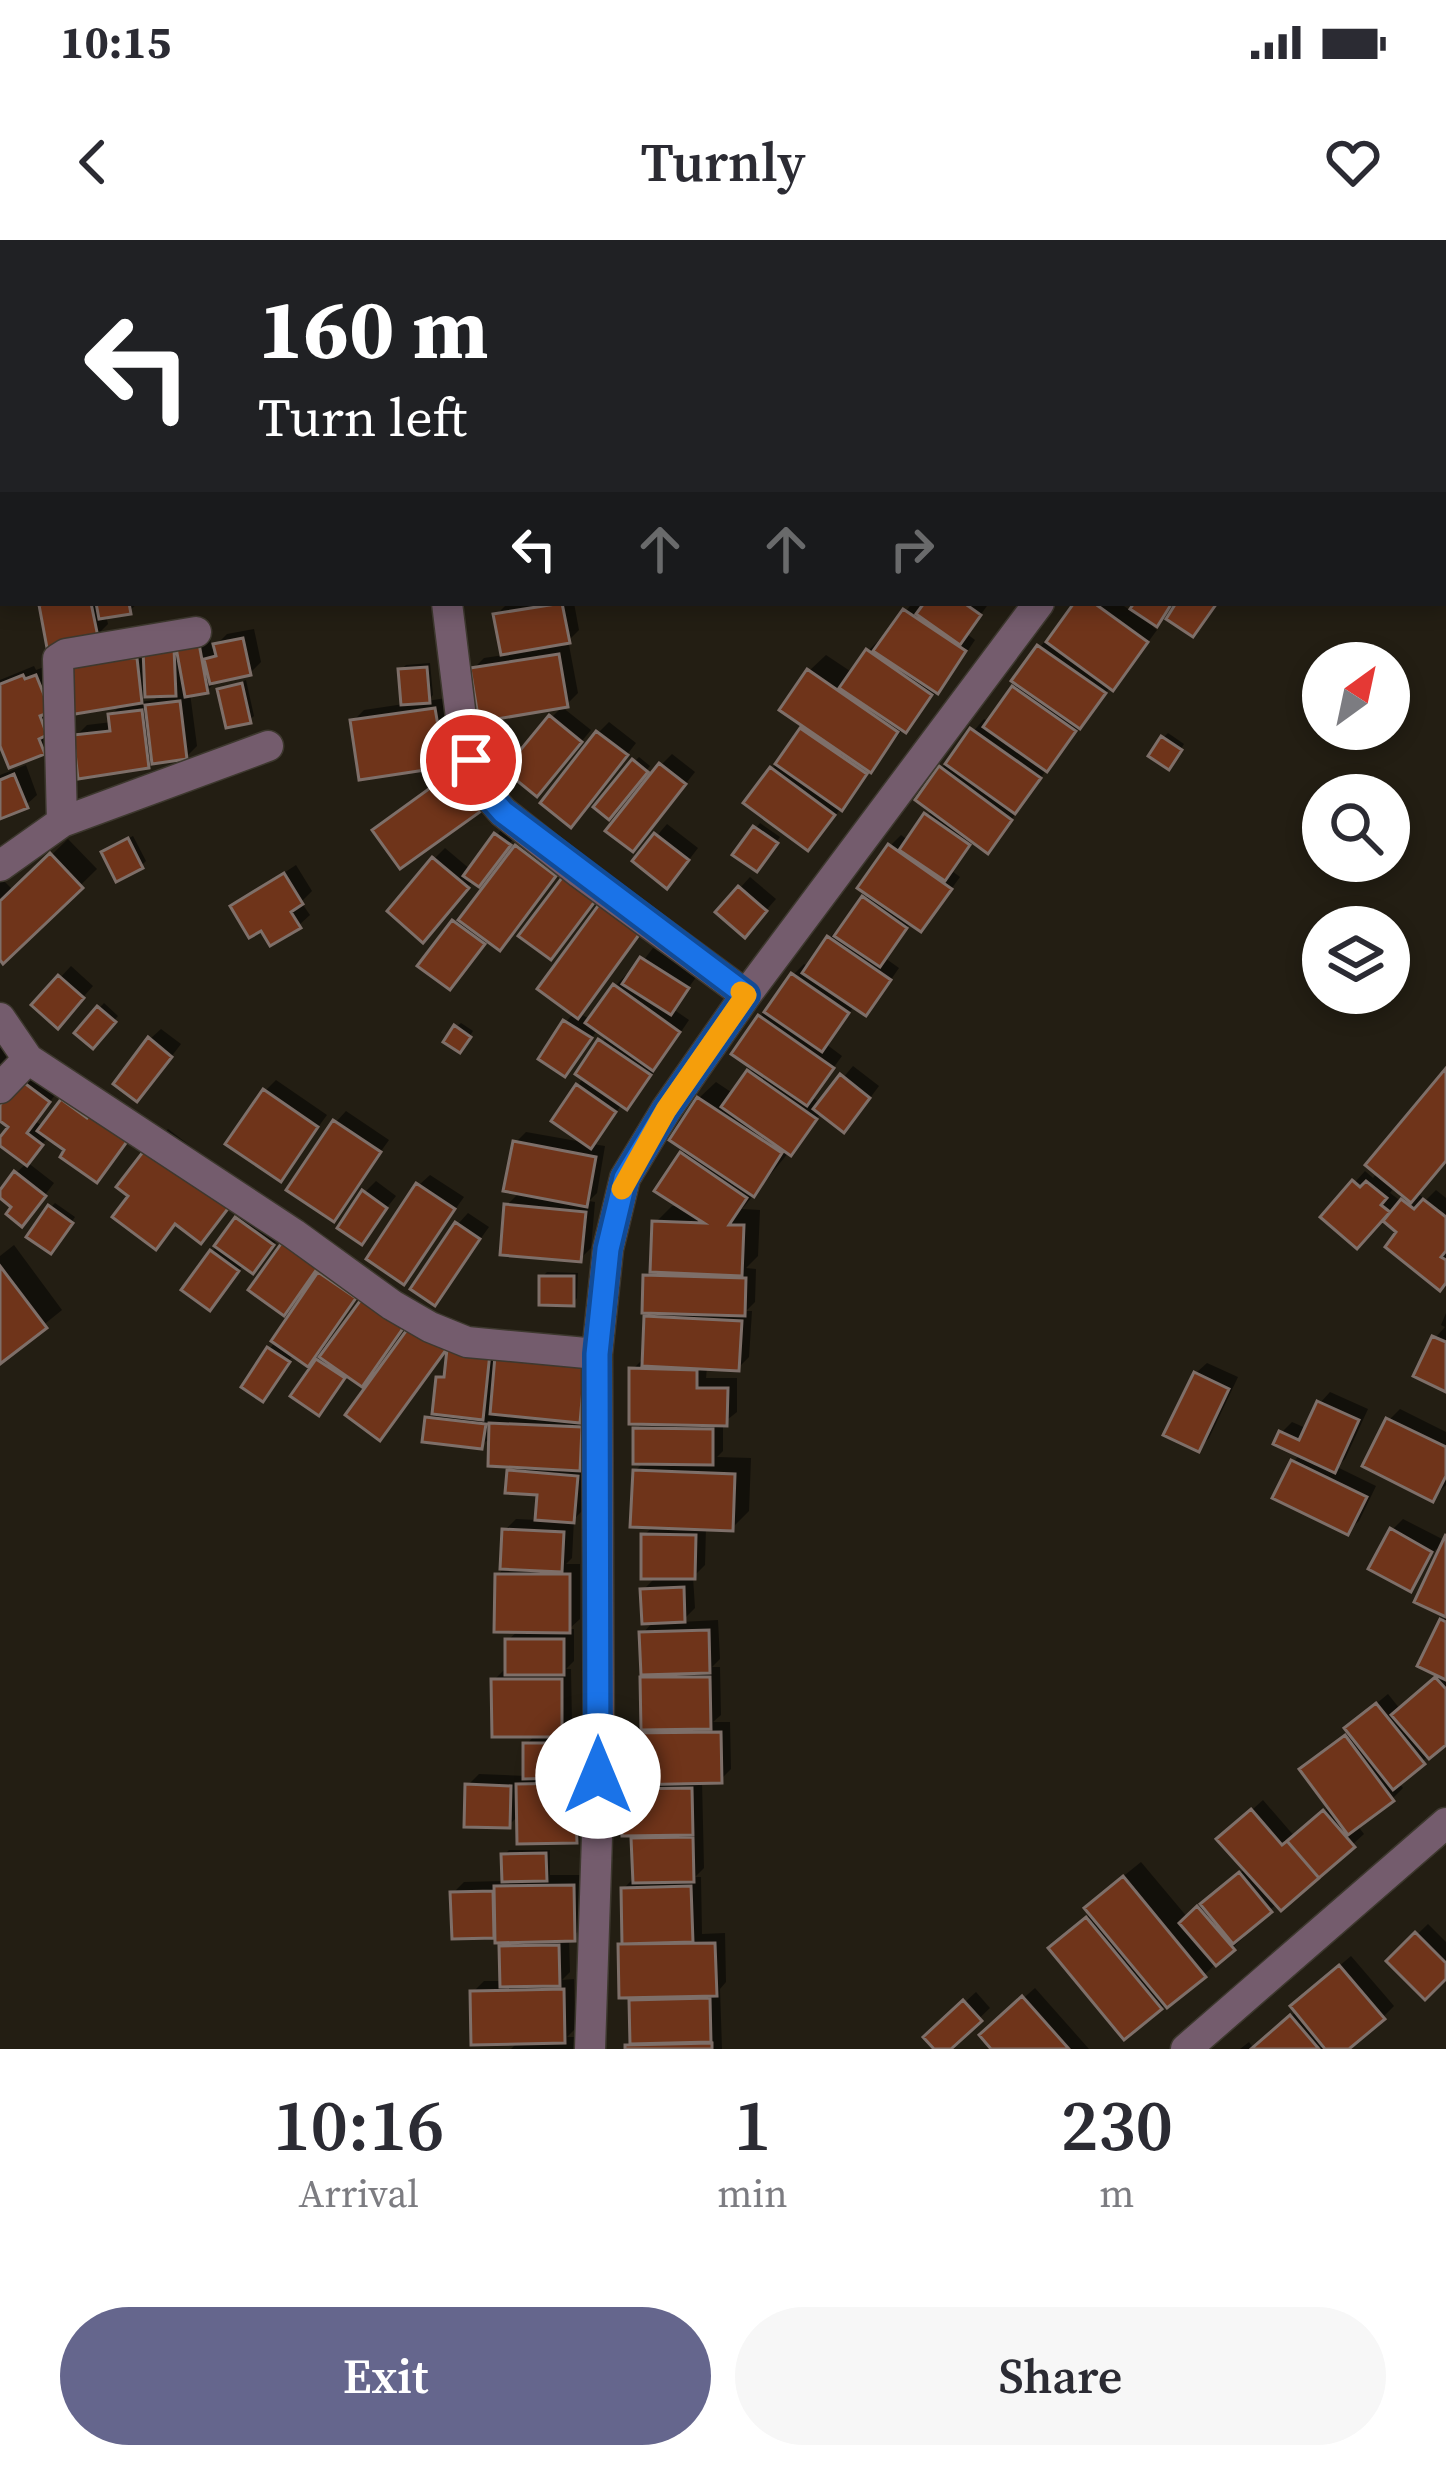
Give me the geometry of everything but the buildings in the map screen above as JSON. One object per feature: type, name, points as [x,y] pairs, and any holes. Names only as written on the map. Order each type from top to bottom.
[{"type":"street","points":[[447,606],[463,734],[480,786],[503,812],[549,849],[746,995]]},
{"type":"street","points":[[590,2049],[598,1776],[597,1354],[608,1249],[625,1178],[746,995],[1037,606]]},
{"type":"street","points":[[62,822],[58,659],[196,632]]},
{"type":"street","points":[[0,866],[62,822],[268,746]]},
{"type":"street","points":[[0,1018],[28,1058],[430,1327],[466,1342],[597,1354]]},
{"type":"street","points":[[0,1088],[28,1058]]},
{"type":"street","points":[[1186,2049],[1446,1823]]},
{"type":"slow traffic","points":[[622,1189],[666,1110],[746,995],[741,992]]},
{"type":"route","points":[[471,760],[480,786],[503,812],[746,995],[625,1178],[608,1249],[597,1354],[598,1776]]}]
